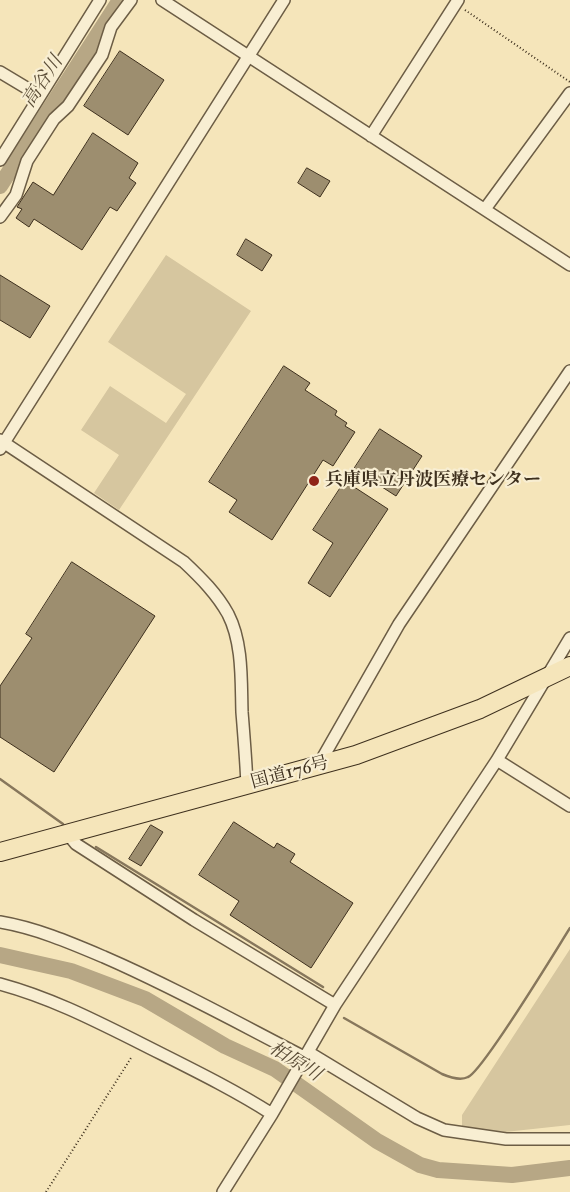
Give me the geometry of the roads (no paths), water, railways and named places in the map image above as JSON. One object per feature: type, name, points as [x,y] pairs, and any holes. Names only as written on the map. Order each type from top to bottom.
[{"type":"highway","name":"国道176号","points":[[0,852],[356,755],[428,730],[545,680],[570,666]]},
{"type":"street","points":[[0,160],[100,0]]},
{"type":"street","points":[[0,216],[16,195],[27,161],[54,119],[68,106],[102,55],[112,28],[131,0]]},
{"type":"street","points":[[162,0],[570,264]]},
{"type":"street","points":[[247,785],[241,672],[236,638],[229,616],[219,599],[184,562],[1,444],[247,55],[284,0]]},
{"type":"street","points":[[371,136],[457,2]]},
{"type":"street","points":[[0,72],[40,96]]},
{"type":"street","points":[[484,209],[570,93]]},
{"type":"street","points":[[318,766],[399,624],[570,371]]},
{"type":"street","points":[[223,1192],[272,1114],[335,1005],[497,760],[570,638]]},
{"type":"street","points":[[497,760],[570,806]]},
{"type":"street","points":[[67,833],[76,844],[335,1005]]},
{"type":"street","points":[[0,922],[16,925],[72,944],[162,982],[306,1054],[417,1118],[444,1130],[506,1139],[570,1138]]},
{"type":"street","points":[[0,984],[43,997],[96,1021],[242,1095],[272,1114]]},
{"type":"waterway","name":"高谷川","points":[[0,186],[120,0]]},
{"type":"waterway","points":[[0,779],[63,824]]},
{"type":"waterway","points":[[96,847],[323,987]]},
{"type":"waterway","points":[[344,1018],[442,1074],[458,1079],[468,1077],[476,1070],[503,1033],[570,928]]},
{"type":"waterway","name":"柏原川","points":[[0,955],[71,971],[145,999],[225,1046],[275,1069],[377,1141],[420,1165],[438,1170],[512,1175],[570,1168]]},
{"type":"place","name":"兵庫県立丹波医療センター","points":[[314,481]]}]
